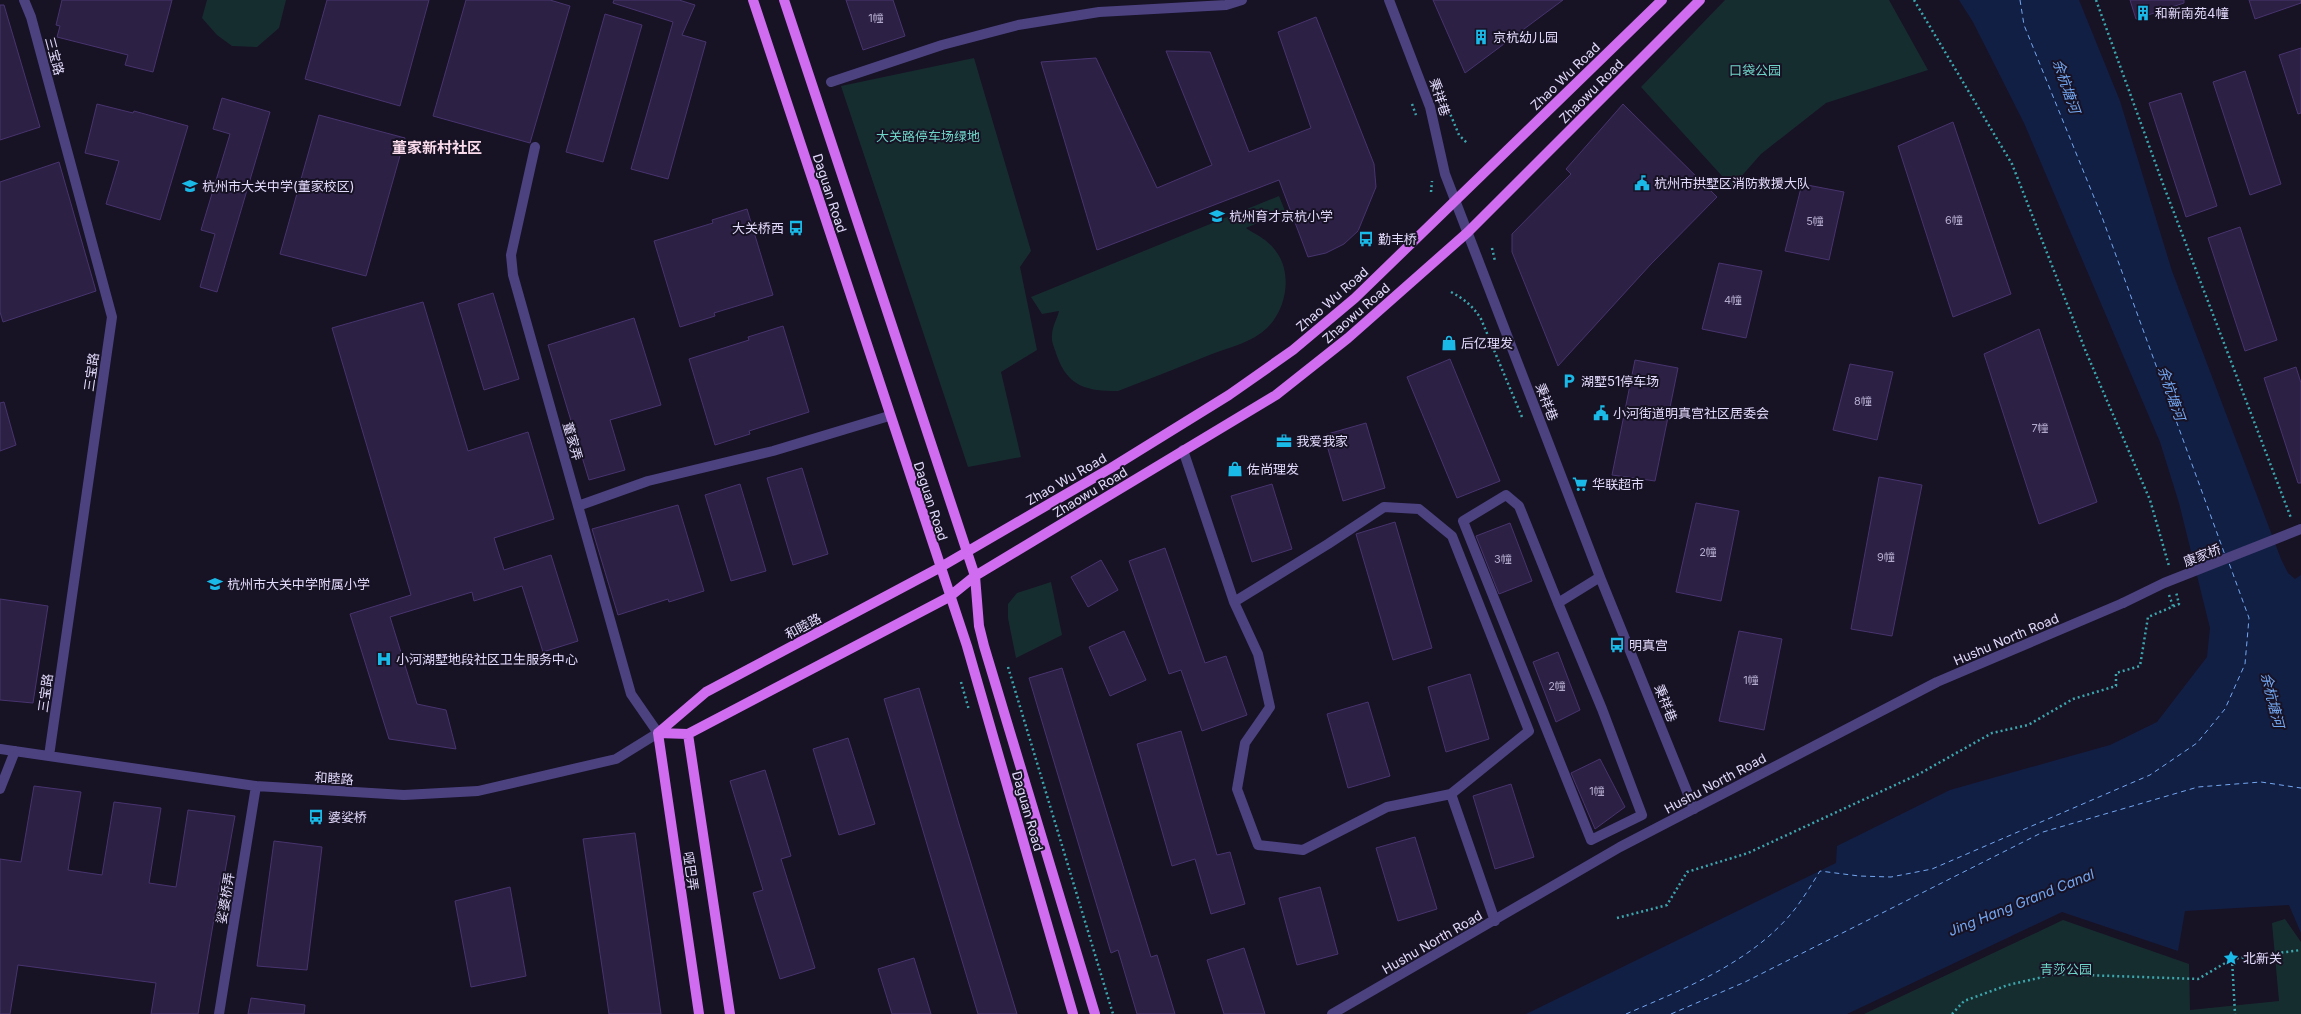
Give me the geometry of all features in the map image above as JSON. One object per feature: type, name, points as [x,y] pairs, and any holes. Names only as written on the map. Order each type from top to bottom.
[{"type":"main road","name":"Daguan Road","points":[[753,0],[889,416],[949,597],[967,646],[1073,1014]]},
{"type":"main road","name":"Daguan Road","points":[[784,0],[975,576],[979,626],[1095,1014]]},
{"type":"main road","name":"Zhao Wu Road","points":[[967,552],[1166,435],[1293,350],[1355,298],[1662,0]]},
{"type":"main road","name":"Zhaowu Road","points":[[949,597],[975,576],[1276,395],[1348,338],[1468,232],[1700,0]]},
{"type":"main road","name":"和睦路","points":[[658,733],[706,692],[940,568],[967,552]]},
{"type":"main road","points":[[658,733],[688,734],[949,597]]},
{"type":"main road","name":"哑巴弄","points":[[658,733],[699,1014]]},
{"type":"main road","name":"哑巴弄","points":[[688,734],[730,1014]]},
{"type":"street","name":"三宝路","points":[[24,0],[31,17],[112,317],[49,756]]},
{"type":"street","points":[[831,82],[942,44],[1018,25],[1099,12],[1226,5],[1242,0]]},
{"type":"street","name":"秉祥巷","points":[[1389,0],[1430,107],[1446,174],[1456,201],[1480,260],[1600,577],[1694,809]]},
{"type":"street","name":"董家弄","points":[[535,147],[511,255],[513,275],[631,694],[658,733]]},
{"type":"street","points":[[578,506],[648,481],[773,451],[889,416]]},
{"type":"street","points":[[1183,450],[1234,602],[1258,654],[1270,707],[1245,743],[1237,789],[1258,845],[1303,850],[1387,807],[1451,794],[1529,731],[1452,536],[1419,509],[1384,507],[1328,544],[1234,602]]},
{"type":"street","points":[[1506,495],[1519,506],[1558,603],[1602,709],[1642,815],[1591,840],[1463,521],[1506,495]]},
{"type":"street","name":"康家桥","points":[[2123,603],[2164,583],[2295,529]]},
{"type":"street","points":[[1558,603],[1600,577]]},
{"type":"street","name":"Hushu North Road","points":[[1332,1014],[1495,921],[1620,847],[1937,682],[2123,603]]},
{"type":"street","name":"和睦路","points":[[0,749],[256,786],[404,795],[478,791],[616,759],[658,733]]},
{"type":"street","points":[[0,789],[15,751]]},
{"type":"street","name":"娑婆桥弄","points":[[219,1014],[256,786]]},
{"type":"street","points":[[1451,794],[1495,921]]},
{"type":"path","points":[[1914,0],[2012,164],[2086,352],[2150,500],[2169,567]]},
{"type":"path","points":[[2096,0],[2109,29],[2163,184],[2295,529]]},
{"type":"path","points":[[1411,102],[1419,123]]},
{"type":"path","points":[[1431,192],[1433,179]]},
{"type":"path","points":[[1617,918],[1667,905],[1687,872],[1748,853],[1918,774],[1992,733],[2028,725],[2073,699],[2116,686],[2116,674],[2140,666],[2148,616],[2179,604],[2175,590]]},
{"type":"path","points":[[1008,667],[1113,1014]]},
{"type":"path","points":[[1952,1014],[1964,1001],[2008,985],[2056,974],[2198,979],[2232,959],[2301,950]]},
{"type":"path","points":[[2232,959],[2235,1014]]},
{"type":"green space","points":[[207,0],[286,0],[279,28],[257,47],[232,46],[217,35],[202,18]]},
{"type":"green space","name":"口袋公园","points":[[1725,0],[1889,0],[1928,70],[1826,103],[1761,154],[1732,187],[1641,87]]},
{"type":"green space","name":"大关路停车场绿地","points":[[974,58],[1031,251],[1020,267],[1037,350],[1001,372],[1021,457],[968,467],[841,86]]},
{"type":"green space","points":[[1279,196],[1285,211],[1246,228],[1272,246],[1281,259],[1284,269],[1286,279],[1283,301],[1274,320],[1267,328],[1255,337],[1241,344],[1118,391],[1088,388],[1073,381],[1067,375],[1057,356],[1052,340],[1053,329],[1059,311],[1042,314],[1031,297]]},
{"type":"green space","points":[[1051,582],[1062,635],[1016,658],[1008,618],[1008,604],[1017,593]]},
{"type":"green space","name":"青莎公园","points":[[2285,919],[2301,942],[2301,1014],[1864,1014],[2063,920],[2189,964],[2190,1010],[2279,1001],[2272,923]]},
{"type":"water","points":[[1959,0],[2079,0],[2120,101],[2172,271],[2281,559],[2288,573],[2295,579],[2301,575],[2301,933],[2289,905],[2185,911],[2178,951],[2062,912],[1847,1014],[1526,1014],[1836,863],[1837,846],[1950,790],[2110,745],[2157,722],[2207,657],[2210,628],[2179,503],[2160,442],[2024,123],[1973,22]]},
{"type":"building","points":[[62,0],[172,0],[153,72],[125,65],[128,55],[57,37],[60,26],[56,25]]},
{"type":"building","points":[[327,0],[429,0],[400,106],[305,79]]},
{"type":"building","points":[[466,0],[550,0],[570,6],[530,143],[433,116]]},
{"type":"building","points":[[614,0],[679,0],[695,5],[682,35],[706,42],[668,179],[631,169],[673,22],[613,3]]},
{"type":"building","points":[[846,0],[893,0],[905,36],[863,50]]},
{"type":"building","name":"京杭幼儿园","points":[[1433,0],[1563,0],[1465,73]]},
{"type":"building","name":"和新南苑4幢","points":[[2130,0],[2184,0],[2184,3],[2136,19]]},
{"type":"building","points":[[2249,0],[2301,0],[2301,3],[2255,19]]},
{"type":"building","points":[[0,5],[4,5],[40,127],[0,140]]},
{"type":"building","points":[[605,14],[642,25],[603,162],[566,152]]},
{"type":"building","points":[[1316,17],[1374,164],[1376,187],[1358,231],[1344,244],[1326,253],[1308,257],[1279,180],[1097,250],[1041,62],[1096,58],[1157,188],[1212,165],[1166,51],[1210,52],[1249,152],[1311,128],[1278,32]]},
{"type":"building","points":[[2301,48],[2301,113],[2298,114],[2279,55]]},
{"type":"building","points":[[2245,71],[2281,184],[2250,195],[2213,82]]},
{"type":"building","points":[[2181,93],[2217,206],[2186,217],[2149,103]]},
{"type":"building","points":[[222,98],[270,112],[217,292],[200,287],[215,234],[201,230],[230,134],[213,129]]},
{"type":"building","points":[[97,104],[133,113],[134,111],[188,126],[160,220],[106,204],[119,161],[85,153]]},
{"type":"building","points":[[1623,104],[1717,197],[1651,264],[1558,366],[1512,252],[1512,234],[1571,174],[1566,169]]},
{"type":"building","points":[[319,115],[405,138],[366,276],[280,254]]},
{"type":"building","points":[[1953,122],[2011,294],[1953,317],[1898,146]]},
{"type":"building","points":[[59,162],[96,291],[3,322],[0,312],[0,182]]},
{"type":"building","points":[[1802,184],[1844,192],[1829,260],[1785,251]]},
{"type":"building","points":[[747,209],[773,295],[714,313],[715,316],[680,327],[654,241],[713,223],[712,220]]},
{"type":"building","points":[[2240,227],[2277,340],[2245,351],[2208,238]]},
{"type":"building","points":[[1719,263],[1762,271],[1746,338],[1702,329]]},
{"type":"building","points":[[493,293],[519,379],[484,390],[458,304]]},
{"type":"building","points":[[423,302],[468,451],[528,432],[554,519],[494,538],[504,570],[551,555],[578,641],[543,652],[522,586],[474,601],[472,592],[390,617],[417,704],[446,710],[456,749],[389,739],[350,614],[411,595],[332,328]]},
{"type":"building","points":[[634,318],[661,405],[610,420],[625,470],[589,480],[548,345]]},
{"type":"building","points":[[783,326],[809,412],[749,431],[750,434],[715,445],[689,359],[749,340],[748,337]]},
{"type":"building","points":[[2039,329],[2097,502],[2039,524],[1984,354]]},
{"type":"building","points":[[1450,359],[1500,481],[1457,498],[1407,377]]},
{"type":"building","points":[[1635,360],[1678,368],[1655,481],[1612,475]]},
{"type":"building","points":[[1850,364],[1893,372],[1877,440],[1833,430]]},
{"type":"building","points":[[2296,367],[2301,383],[2301,483],[2298,483],[2264,378]]},
{"type":"building","points":[[4,402],[16,445],[0,451],[0,403]]},
{"type":"building","points":[[1366,423],[1385,488],[1343,501],[1324,435]]},
{"type":"building","points":[[802,468],[828,554],[793,565],[767,478]]},
{"type":"building","points":[[1879,477],[1922,485],[1892,636],[1851,629]]},
{"type":"building","points":[[740,484],[766,571],[731,581],[705,495]]},
{"type":"building","points":[[1272,484],[1292,549],[1252,562],[1231,496]]},
{"type":"building","points":[[1696,503],[1739,511],[1721,601],[1676,592]]},
{"type":"building","points":[[678,505],[704,591],[669,602],[668,599],[618,615],[592,529]]},
{"type":"building","points":[[1395,522],[1432,648],[1393,660],[1356,534]]},
{"type":"building","points":[[1510,523],[1532,581],[1499,594],[1476,536]]},
{"type":"building","points":[[1165,548],[1205,663],[1226,656],[1247,715],[1202,731],[1181,670],[1169,674],[1129,561]]},
{"type":"building","points":[[1101,560],[1118,590],[1088,607],[1071,577]]},
{"type":"building","points":[[0,599],[48,606],[33,703],[0,700]]},
{"type":"building","points":[[1124,631],[1146,680],[1110,696],[1089,647]]},
{"type":"building","points":[[1739,631],[1782,639],[1764,730],[1719,721]]},
{"type":"building","points":[[1558,652],[1580,710],[1556,722],[1533,662]]},
{"type":"building","points":[[1062,668],[1151,957],[1157,955],[1175,1014],[1137,1014],[1118,950],[1111,953],[1029,678]]},
{"type":"building","points":[[1470,674],[1489,739],[1446,752],[1428,687]]},
{"type":"building","points":[[919,688],[1017,1014],[978,1014],[929,851],[884,699]]},
{"type":"building","points":[[1368,702],[1390,776],[1348,788],[1327,714]]},
{"type":"building","points":[[1181,731],[1217,855],[1230,852],[1245,904],[1211,914],[1195,859],[1172,866],[1137,744]]},
{"type":"building","points":[[848,738],[875,824],[839,835],[813,749]]},
{"type":"building","points":[[1600,759],[1625,807],[1595,829],[1571,773]]},
{"type":"building","points":[[765,770],[791,856],[781,859],[815,968],[780,979],[753,893],[763,890],[730,781]]},
{"type":"building","points":[[1511,784],[1534,857],[1495,869],[1473,796]]},
{"type":"building","points":[[34,786],[81,792],[68,870],[102,875],[114,802],[161,808],[149,883],[176,887],[188,810],[235,816],[224,877],[221,877],[198,1014],[151,1014],[156,983],[18,965],[10,1014],[0,1014],[0,859],[21,862]]},
{"type":"building","points":[[635,833],[661,1014],[609,1014],[583,839]]},
{"type":"building","points":[[1415,837],[1437,909],[1398,921],[1376,848]]},
{"type":"building","points":[[274,841],[322,847],[307,970],[257,966]]},
{"type":"building","points":[[510,887],[526,976],[471,987],[455,901]]},
{"type":"building","points":[[1320,887],[1338,954],[1297,965],[1279,898]]},
{"type":"building","points":[[1244,948],[1265,1014],[1224,1014],[1207,960]]},
{"type":"building","points":[[914,958],[931,1014],[892,1014],[878,969]]},
{"type":"building","points":[[251,998],[305,1005],[304,1014],[248,1014]]},
{"type":"ferry route","points":[[2020,0],[2024,25],[2102,217],[2225,555]]},
{"type":"ferry route","points":[[1626,1014],[1695,983],[1739,959],[1778,928],[1795,909],[1820,871],[1859,876],[1891,877],[1932,869],[2150,775],[2197,743],[2225,709],[2245,664],[2249,618],[2229,563]]},
{"type":"ferry route","points":[[1671,1014],[1745,982],[2043,832],[2198,787],[2261,782],[2301,788]]},
{"type":"place","name":"和新南苑4幢","points":[[2143,13]]},
{"type":"place","name":"京杭幼儿园","points":[[1481,37]]},
{"type":"place","name":"杭州市拱墅区消防救援大队","points":[[1642,183]]},
{"type":"place","name":"杭州市大关中学(董家校区)","points":[[190,186]]},
{"type":"place","name":"杭州育才京杭小学","points":[[1217,216]]},
{"type":"place","name":"大关桥西","points":[[796,228]]},
{"type":"place","name":"勤丰桥","points":[[1366,239]]},
{"type":"place","name":"后亿理发","points":[[1449,343]]},
{"type":"place","name":"湖墅51停车场","points":[[1569,381]]},
{"type":"place","name":"小河街道明真宫社区居委会","points":[[1601,413]]},
{"type":"place","name":"我爱我家","points":[[1284,441]]},
{"type":"place","name":"佐尚理发","points":[[1235,469]]},
{"type":"place","name":"华联超市","points":[[1580,484]]},
{"type":"place","name":"杭州市大关中学附属小学","points":[[215,584]]},
{"type":"place","name":"明真宫","points":[[1617,645]]},
{"type":"place","name":"小河湖墅地段社区卫生服务中心","points":[[384,659]]},
{"type":"place","name":"婆娑桥","points":[[316,817]]},
{"type":"place","name":"北新关","points":[[2231,958]]},
{"type":"district","name":"董家新村社区","points":[[437,147]]},
{"type":"water label","name":"余杭塘河","points":[[2067,86]]},
{"type":"water label","name":"余杭塘河","points":[[2172,393]]},
{"type":"water label","name":"余杭塘河","points":[[2273,700]]},
{"type":"water label","name":"Jing Hang Grand Canal","points":[[2021,902]]}]
